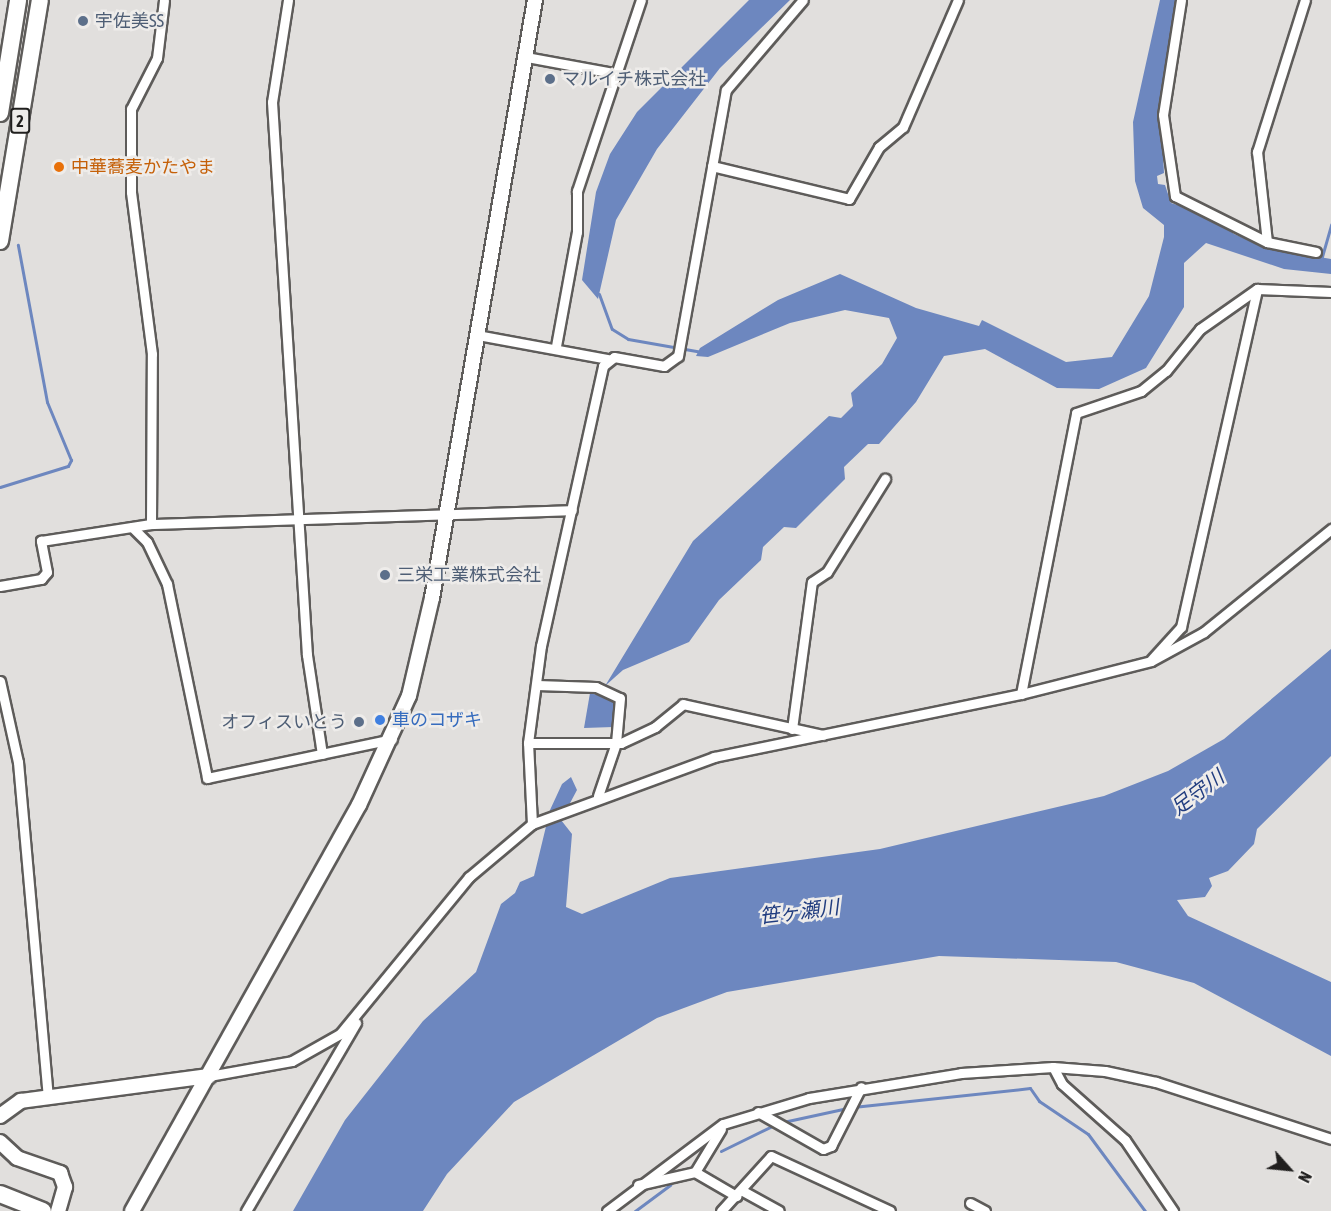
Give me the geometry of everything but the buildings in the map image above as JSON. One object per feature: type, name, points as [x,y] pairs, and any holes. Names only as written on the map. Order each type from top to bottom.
[{"type":"highway","name":"2","points":[[0,113],[18,0]]},
{"type":"highway","name":"2","points":[[0,241],[40,0]]},
{"type":"highway","points":[[0,1194],[43,1211]]},
{"type":"street","points":[[151,524],[152,354],[130,192],[131,109],[157,58],[164,0]]},
{"type":"street","points":[[288,0],[272,102],[307,655],[322,754]]},
{"type":"street","points":[[132,1211],[209,1076],[392,738],[423,645],[535,0]]},
{"type":"street","points":[[556,346],[577,232],[577,191],[619,74],[641,0]]},
{"type":"street","points":[[477,335],[556,346],[608,359],[664,366],[678,356],[684,341],[726,90],[803,0]]},
{"type":"street","points":[[712,166],[849,199],[879,147],[903,127],[958,0]]},
{"type":"street","points":[[1181,0],[1163,115],[1175,196],[1267,242],[1316,252]]},
{"type":"street","points":[[1267,242],[1257,152],[1305,0]]},
{"type":"street","points":[[526,57],[619,74]]},
{"type":"street","points":[[1021,694],[1076,413],[1141,391],[1166,371],[1200,329],[1257,289],[1331,292]]},
{"type":"street","points":[[1150,661],[1181,627],[1257,289]]},
{"type":"street","points":[[532,824],[528,743],[537,685],[573,510],[608,359]]},
{"type":"street","points":[[792,729],[812,582],[827,572],[885,479]]},
{"type":"street","points":[[0,586],[41,579],[47,572],[41,540],[151,524],[298,515],[447,510],[573,510]]},
{"type":"street","points":[[132,527],[147,542],[167,584],[207,778],[392,738]]},
{"type":"street","points":[[0,1116],[21,1101],[209,1076],[292,1061],[340,1034],[361,1013],[469,877],[532,824],[595,798],[714,757],[1021,694],[1150,661],[1204,632],[1331,529]]},
{"type":"street","points":[[0,681],[18,762],[48,1099]]},
{"type":"street","points":[[537,685],[605,691],[620,698],[616,743],[595,798]]},
{"type":"street","points":[[528,743],[616,743],[643,734],[683,704],[823,735]]},
{"type":"street","points":[[246,1211],[361,1013]]},
{"type":"street","points":[[1053,1068],[1062,1084],[1125,1140],[1173,1211]]},
{"type":"street","points":[[607,1211],[638,1185],[723,1124],[758,1112],[861,1088],[1053,1068],[1156,1082],[1331,1139]]},
{"type":"street","points":[[758,1112],[823,1149],[831,1146],[861,1088]]},
{"type":"street","points":[[695,1172],[723,1124]]},
{"type":"street","points":[[0,1142],[18,1158],[60,1173],[65,1187],[57,1211]]},
{"type":"street","points":[[721,1211],[771,1156],[890,1211]]},
{"type":"street","points":[[638,1185],[695,1172],[779,1211]]},
{"type":"street","points":[[970,1203],[985,1211]]},
{"type":"water","points":[[749,0],[790,0],[720,68],[657,149],[616,220],[598,299],[582,280],[596,192],[610,154],[637,112]]},
{"type":"water","points":[[1160,0],[1178,0],[1160,100],[1164,173],[1157,176],[1158,184],[1165,185],[1171,203],[1212,216],[1234,234],[1268,248],[1331,259],[1331,274],[1284,269],[1206,243],[1184,263],[1184,307],[1146,368],[1099,389],[1057,388],[985,349],[944,356],[916,402],[879,444],[868,444],[844,467],[845,479],[796,528],[784,527],[763,547],[761,560],[719,600],[689,642],[623,670],[605,686],[693,541],[829,416],[841,418],[853,406],[851,393],[882,364],[897,338],[889,318],[845,310],[790,323],[708,357],[696,356],[700,348],[778,300],[840,274],[916,308],[979,326],[982,320],[1066,362],[1112,357],[1149,296],[1164,237],[1164,225],[1143,208],[1135,181],[1133,122]]},
{"type":"water","points":[[1331,649],[1331,756],[1257,829],[1254,844],[1228,871],[1209,878],[1212,886],[1205,897],[1177,900],[1188,916],[1331,982],[1331,1056],[1194,983],[1116,962],[939,956],[727,992],[657,1018],[514,1102],[447,1174],[423,1211],[293,1211],[345,1120],[423,1021],[476,972],[501,904],[515,893],[520,882],[534,876],[550,810],[562,784],[571,777],[577,790],[561,820],[572,834],[566,907],[582,914],[670,878],[880,849],[1104,796],[1168,771],[1224,739]]},
{"type":"water","points":[[590,693],[615,700],[613,727],[584,728]]},
{"type":"waterway","points":[[1321,260],[1331,224]]},
{"type":"waterway","points":[[0,487],[68,466],[71,460],[47,402],[18,245]]},
{"type":"waterway","points":[[599,294],[612,329],[628,339],[702,352]]},
{"type":"waterway","points":[[853,1107],[1030,1088],[1039,1101],[1088,1134],[1145,1211]]},
{"type":"waterway","points":[[783,1122],[847,1108]]},
{"type":"waterway","points":[[721,1151],[774,1125]]},
{"type":"waterway","points":[[635,1211],[670,1185]]},
{"type":"place","name":"宇佐美SS","points":[[83,21]]},
{"type":"place","name":"マルイチ株式会社","points":[[550,79]]},
{"type":"place","name":"中華蕎麦かたやま","points":[[59,167]]},
{"type":"place","name":"三栄工業株式会社","points":[[385,575]]},
{"type":"place","name":"車のコザキ","points":[[380,720]]},
{"type":"place","name":"オフィスいとう","points":[[359,722]]},
{"type":"water label","name":"足守川","points":[[1197,792]]},
{"type":"water label","name":"笹ヶ瀬川","points":[[799,911]]}]
